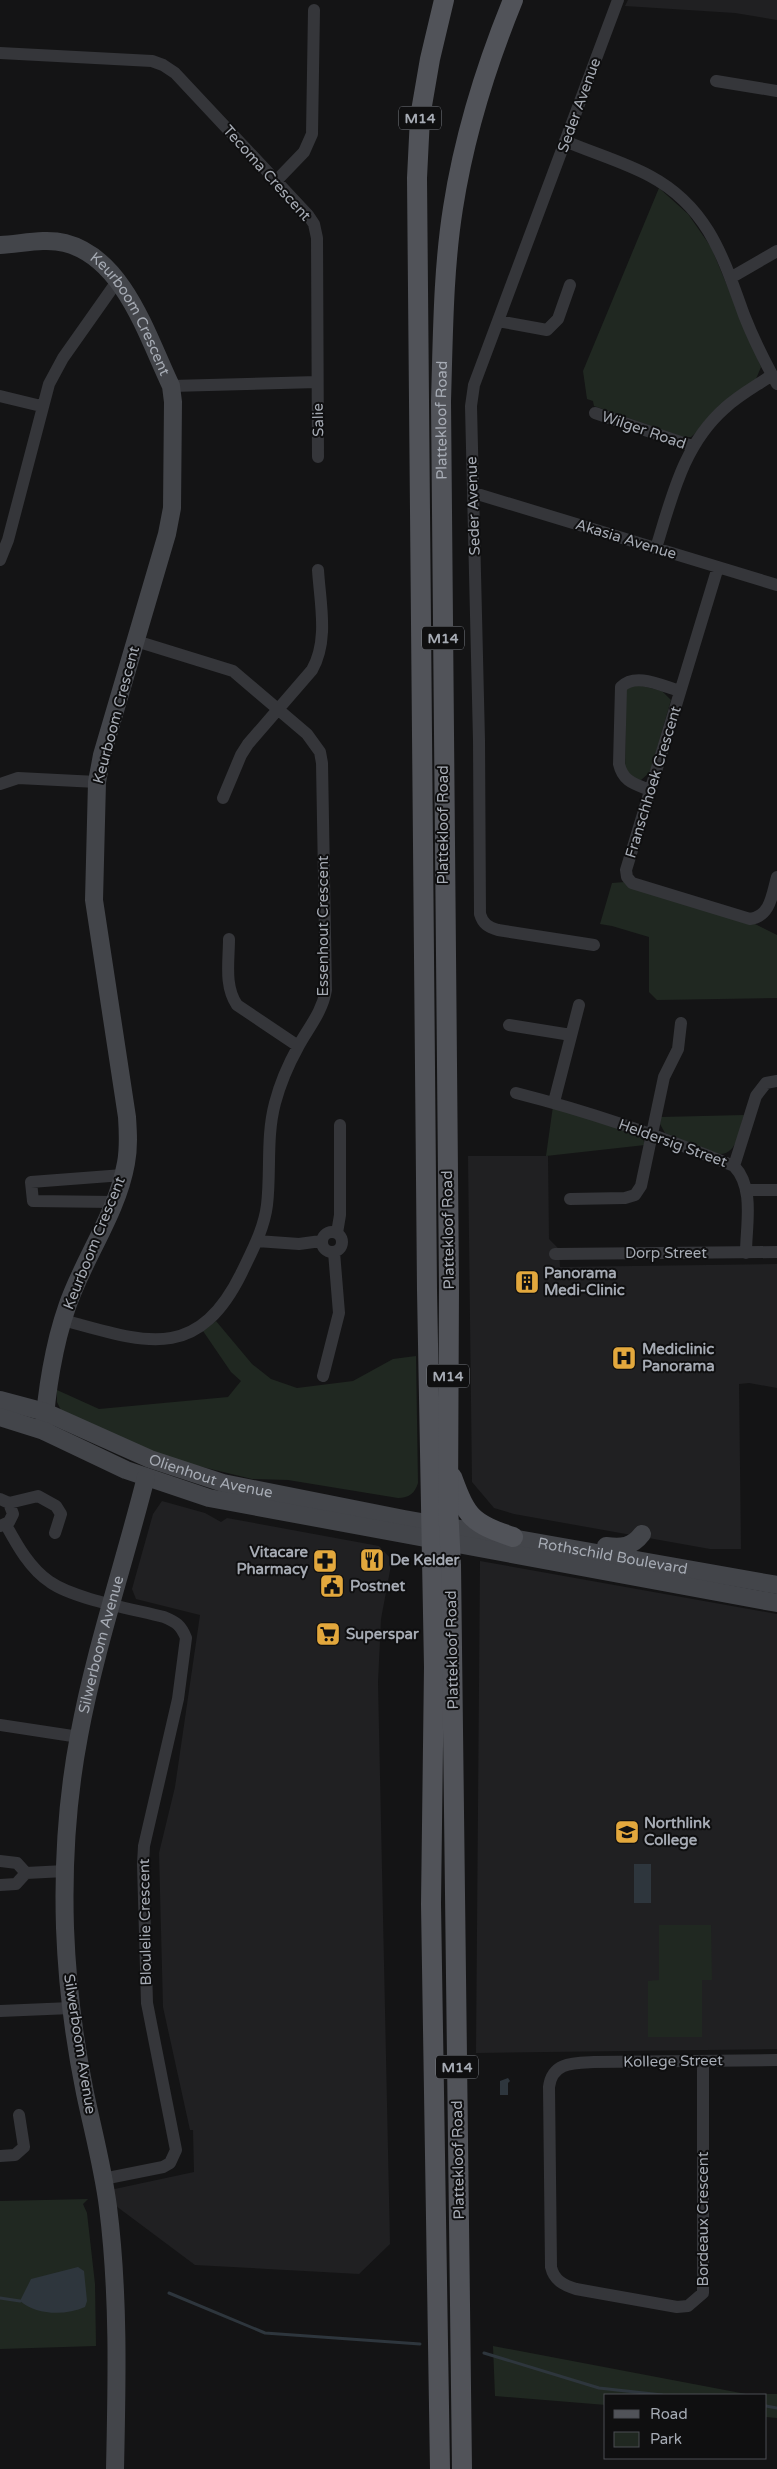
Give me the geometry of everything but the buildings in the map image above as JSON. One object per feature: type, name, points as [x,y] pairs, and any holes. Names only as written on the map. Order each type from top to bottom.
[{"type":"main road","name":"Plattekloof Road","points":[[444,0],[430,59],[420,117],[417,178],[440,1533],[462,2469]]},
{"type":"main road","name":"Plattekloof Road","points":[[440,2469],[431,1904],[434,1666],[440,1533],[448,1466],[449,1286],[440,401],[444,300],[453,208],[473,120],[495,43],[513,0]]},
{"type":"main road","points":[[448,1466],[461,1501],[469,1515],[485,1526],[513,1537]]},
{"type":"street","name":"Seder Avenue","points":[[594,945],[498,930],[489,927],[482,921],[480,914],[474,494],[470,406],[474,385],[618,0]]},
{"type":"street","points":[[277,180],[304,152],[312,134],[314,10]]},
{"type":"street","name":"Tecoma Crescent","points":[[0,53],[152,61],[163,65],[174,73],[277,180],[314,224],[317,238],[317,382]]},
{"type":"street","points":[[716,81],[777,91]]},
{"type":"street","points":[[565,141],[650,176],[673,190],[688,204],[711,232],[732,277],[745,316],[775,379],[724,408],[692,446],[678,477],[656,548]]},
{"type":"street","name":"Keurboom Crescent","points":[[0,245],[50,241],[66,243],[101,263],[118,280],[171,386],[172,508],[167,534],[97,782],[94,900],[127,1117],[128,1141],[123,1176],[63,1320],[45,1412],[44,1431]]},
{"type":"street","points":[[732,277],[777,251]]},
{"type":"street","points":[[0,560],[8,540],[42,406],[54,371],[118,280]]},
{"type":"street","points":[[498,321],[547,330],[558,319],[570,286]]},
{"type":"street","points":[[171,386],[317,382]]},
{"type":"street","name":"Salie","points":[[317,382],[318,457]]},
{"type":"street","points":[[0,396],[42,406]]},
{"type":"street","name":"Wilger Road","points":[[595,413],[692,446]]},
{"type":"street","name":"Akasia Avenue","points":[[474,494],[777,585]]},
{"type":"street","name":"Franschhoek Crescent","points":[[718,567],[626,870],[627,877],[632,883],[750,919],[761,916],[767,910],[777,877]]},
{"type":"street","points":[[223,798],[241,755],[312,670],[319,657],[322,644],[318,570]]},
{"type":"street","name":"Essenhout Crescent","points":[[63,1320],[145,1341],[158,1341],[187,1334],[209,1321],[225,1303],[257,1241],[267,1205],[270,1134],[274,1104],[281,1081],[298,1046],[318,1015],[324,1002],[326,990],[322,763],[320,752],[315,743],[234,671],[136,640]]},
{"type":"street","points":[[650,790],[634,784],[621,774],[619,764],[621,687],[627,681],[635,679],[680,691]]},
{"type":"street","points":[[0,784],[18,778],[97,782]]},
{"type":"street","points":[[229,939],[229,986],[232,997],[237,1005],[298,1046]]},
{"type":"street","points":[[554,1102],[579,1005]]},
{"type":"street","points":[[570,1200],[626,1198],[635,1194],[641,1186],[665,1072],[678,1049],[681,1023]]},
{"type":"street","points":[[509,1025],[572,1035]]},
{"type":"street","points":[[734,1166],[756,1096],[766,1083],[777,1081]]},
{"type":"street","name":"Heldersig Street","points":[[516,1093],[554,1102],[653,1134],[734,1166],[742,1175],[747,1190],[746,1253]]},
{"type":"street","points":[[321,1241],[323,1247],[328,1251],[334,1252],[339,1249],[342,1241],[337,1233],[340,1215],[340,1125]]},
{"type":"street","points":[[113,1202],[33,1201],[31,1182],[123,1176]]},
{"type":"street","points":[[747,1190],[777,1190]]},
{"type":"street","points":[[257,1241],[299,1244],[321,1241],[327,1232],[337,1233]]},
{"type":"street","points":[[324,1376],[339,1313],[334,1252]]},
{"type":"street","name":"Dorp Street","points":[[555,1254],[777,1252]]},
{"type":"street","name":"Olienhout Avenue","points":[[0,1400],[45,1412],[93,1434],[182,1470],[223,1483],[440,1533]]},
{"type":"street","name":"Olienhout Avenue","points":[[0,1417],[44,1431],[99,1458],[175,1488],[248,1506],[440,1533]]},
{"type":"street","points":[[93,1434],[133,1461],[146,1477],[162,1471],[182,1470]]},
{"type":"street","points":[[99,1458],[129,1480],[133,1488],[133,1520]]},
{"type":"street","name":"Silwerboom Avenue","points":[[115,2469],[116,2292],[103,2179],[71,2008],[65,1927],[65,1871],[70,1801],[79,1737],[111,1603],[146,1477]]},
{"type":"street","points":[[133,1520],[148,1498],[161,1490],[175,1488]]},
{"type":"street","points":[[3,1526],[13,1514],[4,1501],[38,1496],[56,1506],[61,1514],[55,1533]]},
{"type":"street","name":"Bloulelie Crescent","points":[[3,1526],[25,1556],[49,1582],[77,1594],[176,1623],[182,1629],[186,1638],[178,1699],[144,1846],[143,1864],[147,2003],[176,2150],[170,2164],[163,2167],[103,2179]]},
{"type":"street","name":"Rothschild Boulevard","points":[[440,1533],[513,1537],[777,1585]]},
{"type":"street","name":"Rothschild Boulevard","points":[[440,1533],[777,1603]]},
{"type":"street","points":[[553,1544],[576,1542],[625,1547],[635,1542],[642,1534]]},
{"type":"street","points":[[0,1725],[79,1737]]},
{"type":"street","points":[[0,1861],[17,1863],[26,1873]]},
{"type":"street","points":[[0,1885],[16,1884],[26,1873],[65,1871]]},
{"type":"street","points":[[0,2011],[71,2008]]},
{"type":"street","name":"Kollege Street","points":[[569,2063],[777,2060]]},
{"type":"street","name":"Bordeaux Crescent","points":[[569,2063],[558,2068],[549,2087],[553,2273],[560,2282],[576,2288],[684,2307],[699,2299],[705,2287],[703,2061]]},
{"type":"street","points":[[0,2156],[15,2155],[24,2147],[19,2115]]},
{"type":"shaded area","points":[[628,0],[777,0],[777,20],[735,13],[625,6]]},
{"type":"shaded area","name":"Mediclinic Panorama","points":[[468,1156],[548,1156],[549,1239],[559,1249],[560,1267],[777,1264],[777,1388],[749,1383],[739,1384],[741,1549],[710,1549],[514,1514],[494,1508],[472,1482]]},
{"type":"shaded area","points":[[162,1501],[205,1513],[221,1522],[227,1518],[379,1546],[392,1560],[381,1619],[378,1682],[390,2244],[359,2274],[195,2265],[112,2203],[110,2190],[194,2172],[193,2130],[190,2130],[163,2007],[159,1853],[175,1787],[200,1615],[136,1599],[132,1589],[153,1514]]},
{"type":"shaded area","name":"Northlink College","points":[[480,1561],[777,1614],[777,2049],[476,2053]]},
{"type":"shaded area","points":[[634,1864],[651,1864],[651,1903],[634,1903]]},
{"type":"shaded area","points":[[508,2078],[510,2081],[508,2083],[508,2095],[500,2095],[500,2081]]},
{"type":"shaded area","points":[[78,2267],[84,2271],[87,2301],[85,2307],[69,2312],[51,2313],[34,2309],[20,2301],[31,2279]]},
{"type":"green space","points":[[659,188],[688,214],[711,247],[761,367],[756,379],[691,437],[683,437],[594,406],[593,401],[587,399],[583,371]]},
{"type":"green space","points":[[634,684],[662,691],[671,700],[650,772],[641,780],[634,779],[625,771],[626,689]]},
{"type":"green space","points":[[625,882],[753,923],[777,935],[777,998],[657,1000],[649,992],[649,937],[600,924],[612,883]]},
{"type":"green space","points":[[553,1106],[642,1136],[645,1145],[546,1156]]},
{"type":"green space","points":[[744,1115],[734,1146],[725,1153],[719,1154],[665,1133],[660,1124],[661,1117]]},
{"type":"green space","points":[[216,1321],[252,1364],[271,1379],[297,1388],[353,1381],[393,1359],[416,1356],[418,1483],[415,1490],[408,1496],[398,1498],[288,1480],[252,1479],[152,1453],[61,1410],[57,1402],[57,1390],[99,1409],[228,1397],[241,1381],[231,1372],[203,1331]]},
{"type":"green space","points":[[659,1925],[711,1925],[712,1980],[702,1980],[702,2037],[648,2037],[648,1981],[659,1980]]},
{"type":"green space","points":[[88,2199],[83,2204],[87,2213],[95,2284],[96,2346],[0,2349],[0,2201]]},
{"type":"green space","points":[[493,2346],[746,2394],[604,2394],[604,2405],[495,2396]]},
{"type":"green space","points":[[767,2394],[777,2394],[777,2418],[767,2417]]},
{"type":"waterway","points":[[169,2293],[265,2333],[420,2344]]},
{"type":"waterway","points":[[0,2298],[20,2301]]},
{"type":"waterway","points":[[484,2353],[599,2388],[653,2394]]},
{"type":"waterway","points":[[767,2406],[777,2408]]},
{"type":"place","name":"Panorama Medi-Clinic","points":[[527,1282]]},
{"type":"place","name":"Mediclinic Panorama","points":[[624,1358]]},
{"type":"place","name":"De Kelder","points":[[372,1560]]},
{"type":"place","name":"Vitacare Pharmacy","points":[[325,1561]]},
{"type":"place","name":"Postnet","points":[[332,1586]]},
{"type":"place","name":"Superspar","points":[[328,1634]]},
{"type":"place","name":"Northlink College","points":[[627,1832]]}]
